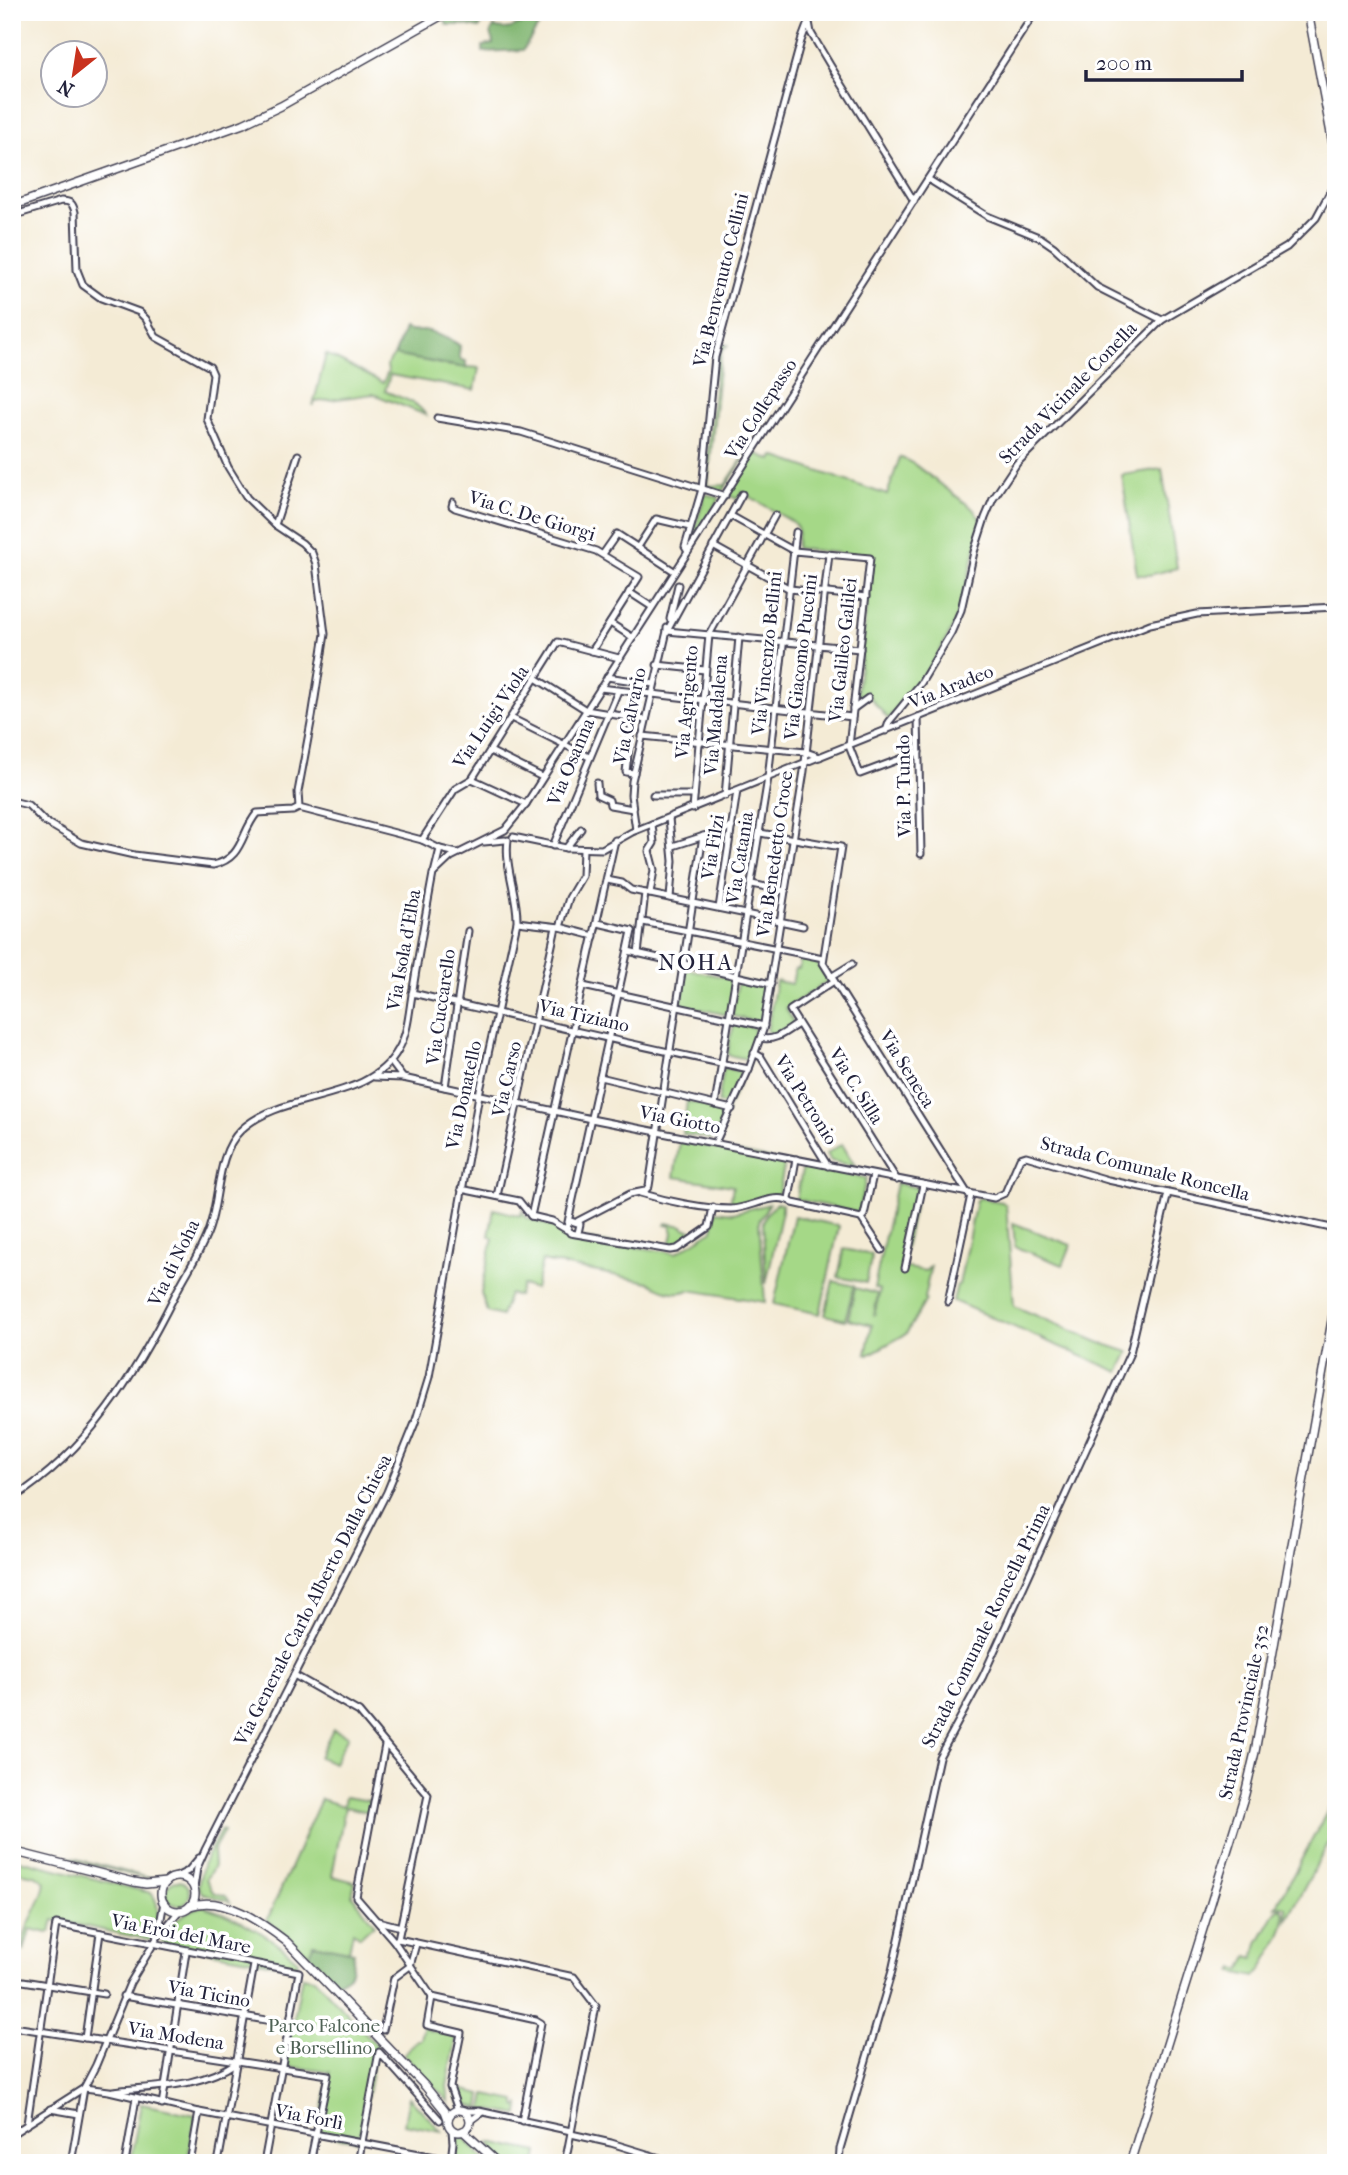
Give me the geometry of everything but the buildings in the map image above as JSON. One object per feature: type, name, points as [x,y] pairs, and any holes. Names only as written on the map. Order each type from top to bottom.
[{"type":"main road","points":[[12,205],[243,124],[281,106],[448,12]]},
{"type":"main road","points":[[1308,12],[1336,160]]},
{"type":"main road","name":"Strada Provinciale 352","points":[[1130,2163],[1241,1806],[1255,1752],[1336,1298]]},
{"type":"main road","points":[[12,1851],[146,1884],[166,1882],[176,1877],[188,1881],[194,1890],[222,1906],[256,1921],[292,1946],[425,2086],[445,2111],[444,2120]]},
{"type":"main road","points":[[134,1882],[154,1889],[170,1909],[180,1910],[202,1902],[222,1906]]},
{"type":"main road","points":[[163,1900],[162,1889],[166,1882]]},
{"type":"main road","points":[[190,1906],[194,1890]]},
{"type":"main road","points":[[425,2086],[468,2115],[463,2128]]},
{"type":"main road","points":[[444,2120],[459,2111]]},
{"type":"main road","points":[[444,2120],[463,2128],[495,2160]]},
{"type":"street","name":"Via Collepasso","points":[[509,836],[513,822],[1035,12]]},
{"type":"street","points":[[811,16],[811,33],[914,201]]},
{"type":"street","name":"Via Benvenuto Cellini","points":[[688,552],[685,547],[702,489],[715,357],[801,41],[811,16]]},
{"type":"street","points":[[928,179],[987,216],[1016,226],[1049,243],[1097,287],[1162,320]]},
{"type":"street","name":"Strada Vicinale Conella","points":[[886,731],[889,722],[921,683],[951,634],[961,610],[985,518],[1012,468],[1162,320],[1287,247],[1316,218],[1336,181]]},
{"type":"street","points":[[12,216],[61,201],[73,204],[77,270],[83,285],[101,298],[139,312],[156,337],[210,367],[214,374],[207,419],[240,488],[275,526],[302,543],[313,554],[325,634],[298,792],[299,808]]},
{"type":"street","points":[[437,418],[521,432],[724,495]]},
{"type":"street","points":[[275,526],[298,455]]},
{"type":"street","name":"Via Calvario","points":[[667,631],[743,494]]},
{"type":"street","name":"Via C. De Giorgi","points":[[453,502],[452,506],[455,508],[603,554],[639,577],[629,592]]},
{"type":"street","name":"Via Agrigento","points":[[693,809],[709,635],[775,514]]},
{"type":"street","points":[[731,516],[794,551],[829,554]]},
{"type":"street","points":[[638,547],[656,519],[690,527]]},
{"type":"street","name":"Via Vincenzo Bellini","points":[[768,778],[796,531]]},
{"type":"street","points":[[603,554],[617,534],[674,571]]},
{"type":"street","points":[[713,547],[790,589],[866,597]]},
{"type":"street","name":"Via Galileo Galilei","points":[[829,554],[870,558],[849,746]]},
{"type":"street","name":"Via Giacomo Puccini","points":[[804,764],[829,554]]},
{"type":"street","points":[[669,579],[687,591]]},
{"type":"street","name":"Via Calvario","points":[[636,830],[631,795],[634,773],[657,665],[678,585]]},
{"type":"street","points":[[619,658],[592,651],[629,592],[652,607]]},
{"type":"street","name":"Via Aradeo","points":[[583,849],[602,849],[636,830],[1150,624],[1174,617],[1219,612],[1336,606]]},
{"type":"street","points":[[610,623],[632,637]]},
{"type":"street","points":[[667,631],[860,649]]},
{"type":"street","name":"Via Maddalena","points":[[725,796],[739,637]]},
{"type":"street","name":"Via Luigi Viola","points":[[422,840],[454,789],[472,779],[558,642],[592,651]]},
{"type":"street","points":[[657,665],[705,670]]},
{"type":"street","points":[[607,677],[654,684]]},
{"type":"street","points":[[537,679],[586,710],[646,720]]},
{"type":"street","points":[[600,688],[852,717]]},
{"type":"street","name":"Via Osanna","points":[[553,846],[618,691]]},
{"type":"street","points":[[634,773],[626,772],[635,693]]},
{"type":"street","points":[[853,709],[868,698]]},
{"type":"street","name":"Via P. Tundo","points":[[918,717],[921,855]]},
{"type":"street","points":[[512,718],[589,757]]},
{"type":"street","points":[[642,736],[806,752],[820,757]]},
{"type":"street","points":[[849,746],[860,774],[919,752]]},
{"type":"street","points":[[490,751],[542,777]]},
{"type":"street","name":"Via Benedetto Croce","points":[[715,1143],[749,1069],[764,1026],[804,764]]},
{"type":"street","name":"Via Catania","points":[[715,1105],[768,778]]},
{"type":"street","points":[[472,779],[526,804]]},
{"type":"street","points":[[597,783],[598,795],[609,800],[610,805],[633,809]]},
{"type":"street","name":"Via Filzi","points":[[719,908],[737,791]]},
{"type":"street","points":[[653,794],[694,795]]},
{"type":"street","points":[[12,801],[28,805],[44,821],[81,843],[134,855],[213,865],[225,862],[239,849],[257,813],[293,811],[299,808],[422,840],[440,849],[457,853]]},
{"type":"street","points":[[669,818],[673,846],[670,898]]},
{"type":"street","points":[[638,954],[647,893],[654,870],[649,851],[654,843],[652,824]]},
{"type":"street","points":[[673,846],[732,827]]},
{"type":"street","points":[[566,848],[581,829]]},
{"type":"street","points":[[643,922],[823,958],[841,846],[760,833]]},
{"type":"street","points":[[509,836],[553,846],[583,849]]},
{"type":"street","name":"Via Isola d'Elba","points":[[372,1077],[391,1062],[405,1035],[433,874],[457,853],[481,842],[509,836]]},
{"type":"street","name":"Via Donatello","points":[[433,1358],[479,1095],[517,922],[508,851],[509,836]]},
{"type":"street","points":[[640,1193],[649,1186],[659,1132],[703,836]]},
{"type":"street","points":[[531,1216],[615,840]]},
{"type":"street","points":[[433,874],[440,849]]},
{"type":"street","name":"Via Carso","points":[[497,1196],[558,927],[569,898],[582,876],[583,849]]},
{"type":"street","points":[[607,880],[622,883],[631,890],[803,926]]},
{"type":"street","points":[[752,884],[785,891]]},
{"type":"street","points":[[517,922],[558,927],[594,936]]},
{"type":"street","points":[[598,923],[641,933]]},
{"type":"street","name":"Via Cuccarello","points":[[445,1087],[468,931]]},
{"type":"street","points":[[568,1230],[632,931]]},
{"type":"street","points":[[628,951],[771,984]]},
{"type":"street","name":"Via Seneca","points":[[823,958],[832,979],[970,1194]]},
{"type":"street","points":[[832,979],[852,964]]},
{"type":"street","name":"Via C. Silla","points":[[832,979],[790,1010],[897,1180]]},
{"type":"street","points":[[583,986],[764,1026]]},
{"type":"street","name":"Via Tiziano","points":[[412,993],[609,1037],[670,1054],[749,1069]]},
{"type":"street","points":[[761,1038],[775,1038],[798,1024]]},
{"type":"street","name":"Via Petronio","points":[[754,1053],[761,1056],[828,1166]]},
{"type":"street","points":[[391,1062],[403,1078]]},
{"type":"street","name":"Via Giotto","points":[[372,1077],[403,1078],[970,1194]]},
{"type":"street","name":"Via di Noha","points":[[12,1499],[44,1476],[87,1436],[105,1415],[137,1364],[208,1232],[225,1161],[242,1129],[271,1112],[372,1077]]},
{"type":"street","points":[[600,1077],[732,1109]]},
{"type":"street","name":"Strada Comunale Roncella","points":[[970,1194],[1001,1197],[1020,1158],[1026,1156],[1108,1180],[1336,1229]]},
{"type":"street","points":[[789,1199],[796,1159]]},
{"type":"street","points":[[862,1218],[873,1175]]},
{"type":"street","points":[[905,1268],[923,1185]]},
{"type":"street","points":[[461,1189],[519,1201],[531,1216],[552,1221],[570,1233],[670,1250],[677,1249],[709,1227],[713,1207]]},
{"type":"street","points":[[568,1223],[578,1221],[630,1194],[640,1193],[732,1209],[773,1199],[789,1199],[793,1203],[862,1218],[882,1250]]},
{"type":"street","name":"Strada Comunale Roncella Prima","points":[[839,2163],[840,2149],[892,1971],[939,1757],[983,1676],[1130,1353],[1168,1193]]},
{"type":"street","points":[[947,1302],[970,1194]]},
{"type":"street","points":[[578,1221],[581,1227],[578,1233]]},
{"type":"street","name":"Via Generale Carlo Alberto Dalla Chiesa","points":[[205,1850],[399,1467],[415,1423],[433,1358]]},
{"type":"street","points":[[294,1675],[355,1709],[428,1795],[396,1940]]},
{"type":"street","points":[[385,1745],[356,1897],[396,1940],[432,1997],[541,2023],[522,2121]]},
{"type":"street","points":[[176,1877],[188,1871],[205,1850]]},
{"type":"street","points":[[194,1890],[196,1873],[205,1850]]},
{"type":"street","points":[[157,1938],[163,1900]]},
{"type":"street","points":[[12,2134],[84,2088],[123,1996],[157,1938],[180,1910]]},
{"type":"street","points":[[378,1921],[401,1927]]},
{"type":"street","name":"Via Eroi del Mare","points":[[46,1985],[56,1924],[186,1952],[299,1972],[290,2024]]},
{"type":"street","points":[[86,2038],[100,1933]]},
{"type":"street","points":[[396,1940],[574,1977],[596,2007],[565,2163]]},
{"type":"street","points":[[383,2030],[394,1978],[410,1966],[416,1944]]},
{"type":"street","points":[[162,2105],[186,1952]]},
{"type":"street","points":[[218,2163],[254,1965]]},
{"type":"street","points":[[23,1981],[104,1994]]},
{"type":"street","points":[[27,2124],[46,1985]]},
{"type":"street","name":"Via Ticino","points":[[123,1996],[290,2024]]},
{"type":"street","points":[[432,1997],[427,2025],[461,2033],[450,2087],[459,2111],[484,2113],[571,2132],[676,2163]]},
{"type":"street","points":[[264,2163],[290,2024]]},
{"type":"street","name":"Via Modena","points":[[20,2028],[328,2075],[315,2135]]},
{"type":"street","points":[[358,2163],[379,2052],[444,2120]]},
{"type":"street","points":[[84,2088],[109,2091],[189,2083],[213,2076],[237,2062]]},
{"type":"street","points":[[71,2163],[84,2088]]},
{"type":"street","name":"Via Forlì","points":[[109,2091],[162,2105],[451,2162]]},
{"type":"street","points":[[125,2163],[136,2098]]},
{"type":"street","points":[[50,2109],[79,2114]]},
{"type":"street","points":[[190,2163],[199,2112]]},
{"type":"street","points":[[451,2162],[453,2143],[463,2128],[478,2114],[484,2113]]},
{"type":"street","points":[[310,2163],[315,2135]]},
{"type":"street","points":[[404,2163],[406,2152]]},
{"type":"street","points":[[12,2161],[19,2163]]},
{"type":"green space","points":[[456,12],[486,14],[479,28],[447,25],[445,20]]},
{"type":"green space","points":[[537,19],[541,22],[523,50],[483,52],[483,46],[493,44],[491,32],[494,27],[506,29]]},
{"type":"green space","points":[[404,329],[430,332],[457,344],[460,346],[461,360],[466,361],[466,368],[398,356],[395,354]]},
{"type":"green space","points":[[721,344],[728,345],[722,350],[719,368],[708,486],[725,485],[763,429],[723,491],[707,488],[705,485],[716,366]]},
{"type":"green space","points":[[326,354],[383,383],[388,372],[387,365],[395,354],[444,365],[479,368],[475,390],[390,375],[385,391],[412,402],[426,415],[373,394],[315,402],[313,406]]},
{"type":"green space","points":[[755,453],[772,460],[774,456],[887,495],[900,457],[914,464],[972,508],[982,521],[964,593],[951,630],[927,670],[888,719],[868,695],[856,701],[872,557],[796,548],[798,530],[794,523],[742,492],[737,499],[728,495]]},
{"type":"green space","points":[[1162,469],[1177,568],[1137,575],[1122,475]]},
{"type":"green space","points":[[705,494],[718,497],[719,500],[692,539]]},
{"type":"green space","points":[[801,957],[816,961],[829,981],[786,1008],[794,1023],[774,1035],[767,1031],[776,981],[792,984]]},
{"type":"green space","points":[[686,969],[734,979],[728,1015],[681,1005]]},
{"type":"green space","points":[[738,980],[768,986],[762,1023],[732,1016]]},
{"type":"green space","points":[[735,1023],[755,1028],[753,1045],[747,1059],[728,1055]]},
{"type":"green space","points":[[724,1067],[744,1073],[729,1105],[718,1103]]},
{"type":"green space","points":[[687,1101],[728,1110],[712,1139],[683,1134]]},
{"type":"green space","points":[[680,1141],[785,1162],[778,1197],[730,1206],[733,1186],[674,1177]]},
{"type":"green space","points":[[842,1144],[855,1166],[831,1161],[826,1154]]},
{"type":"green space","points":[[803,1166],[866,1178],[859,1213],[796,1199]]},
{"type":"green space","points":[[896,1183],[918,1188],[901,1267],[926,1271],[931,1265],[924,1298],[926,1300],[906,1334],[868,1355],[866,1354],[872,1325],[848,1319],[855,1288],[878,1294],[874,1316],[880,1290],[874,1288]]},
{"type":"green space","points":[[979,1198],[1006,1205],[1014,1306],[1098,1342],[1129,1352],[1119,1372],[953,1301],[959,1285],[976,1200]]},
{"type":"green space","points":[[777,1203],[782,1204],[782,1211],[766,1284],[763,1222],[766,1214]]},
{"type":"green space","points":[[769,1204],[759,1221],[765,1302],[689,1290],[668,1291],[649,1282],[542,1261],[535,1289],[522,1285],[518,1296],[509,1294],[501,1316],[487,1312],[481,1293],[493,1238],[489,1236],[494,1209],[521,1216],[522,1211],[527,1218],[551,1226],[568,1237],[676,1253],[713,1230],[716,1211],[733,1213]]},
{"type":"green space","points":[[794,1216],[839,1226],[820,1314],[774,1304]]},
{"type":"green space","points":[[666,1223],[698,1232],[675,1247],[670,1246],[673,1233],[671,1226],[665,1225]]},
{"type":"green space","points":[[1013,1223],[1071,1245],[1063,1265],[1015,1247]]},
{"type":"green space","points":[[844,1249],[872,1255],[866,1283],[838,1277]]},
{"type":"green space","points":[[833,1281],[854,1286],[845,1320],[825,1315]]},
{"type":"green space","points":[[333,1729],[348,1736],[334,1763],[319,1757]]},
{"type":"green space","points":[[1336,1795],[1336,1829],[1287,1920],[1286,1908],[1276,1907]]},
{"type":"green space","points":[[345,1797],[371,1801],[369,1812],[345,1807],[332,1876],[355,1882],[352,1895],[374,1924],[360,1937],[353,1931],[349,1951],[313,1944],[310,1956],[267,1920],[321,1799],[343,1806]]},
{"type":"green space","points":[[221,1830],[224,1831],[213,1851],[214,1866],[206,1879],[213,1892],[226,1896],[230,1902],[202,1893],[198,1886],[204,1861]]},
{"type":"green space","points":[[12,1842],[153,1879],[187,1866],[153,1880],[12,1845]]},
{"type":"green space","points":[[12,1858],[151,1893],[157,1903],[158,1916],[151,1940],[54,1920],[48,1933],[30,1929],[24,1951],[25,1934],[45,1882],[35,1875],[12,1871]]},
{"type":"green space","points":[[178,1881],[186,1885],[190,1893],[186,1901],[178,1905],[170,1901],[166,1893],[170,1885]]},
{"type":"green space","points":[[203,1906],[266,1935],[298,1961],[296,1968],[162,1943],[177,1919]]},
{"type":"green space","points":[[1281,1908],[1284,1914],[1282,1930],[1260,1971],[1255,1977],[1233,1972],[1235,1968],[1241,1970],[1248,1956],[1254,1958],[1258,1943],[1276,1911]]},
{"type":"green space","points":[[313,1944],[354,1952],[349,1975],[336,1983],[310,1956]]},
{"type":"green space","name":"Parco Falcone e Borsellino","points":[[302,1976],[314,1978],[377,2045],[359,2141],[318,2134],[330,2072],[285,2066]]},
{"type":"green space","points":[[424,2024],[429,2030],[457,2036],[447,2086],[449,2102],[404,2054],[417,2040],[421,2040]]},
{"type":"green space","points":[[455,2088],[482,2094],[480,2108],[459,2103]]},
{"type":"green space","points":[[486,2095],[516,2101],[516,2106],[519,2107],[520,2104],[519,2115],[483,2109]]},
{"type":"green space","points":[[409,2097],[441,2131],[404,2124]]},
{"type":"green space","points":[[141,2104],[196,2115],[187,2163],[130,2163]]},
{"type":"green space","points":[[462,2137],[488,2163],[455,2163],[459,2140]]},
{"type":"green space","points":[[490,2142],[538,2152],[536,2163],[506,2163]]},
{"type":"district","name":"NOHA","points":[[696,962]]}]
